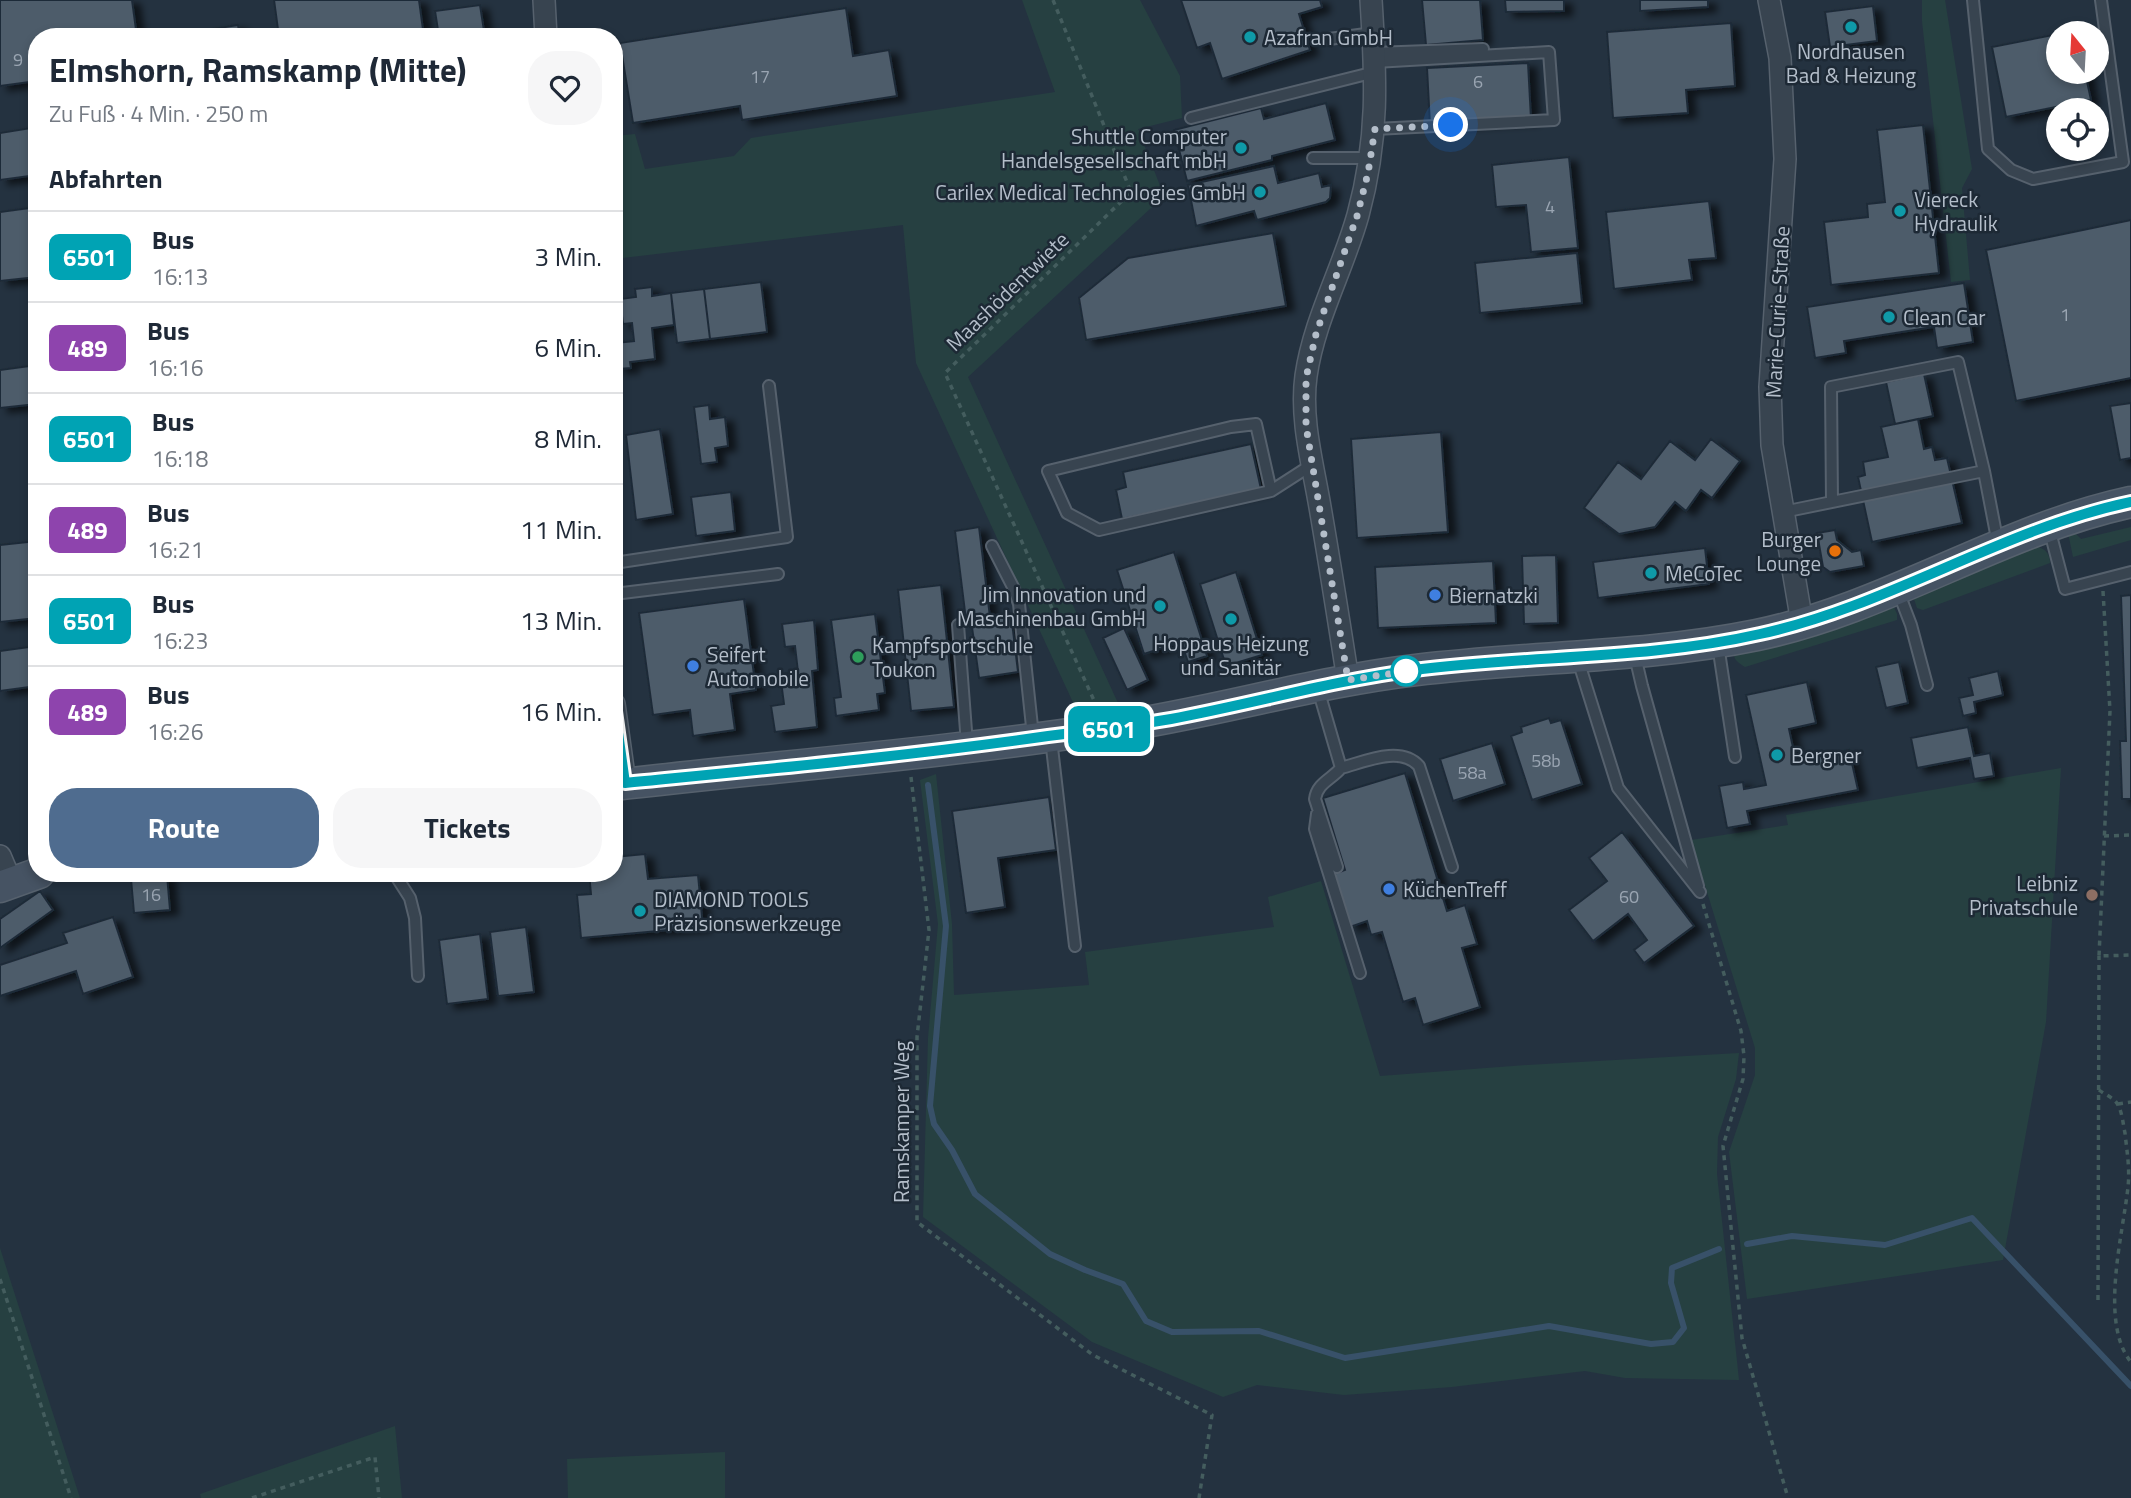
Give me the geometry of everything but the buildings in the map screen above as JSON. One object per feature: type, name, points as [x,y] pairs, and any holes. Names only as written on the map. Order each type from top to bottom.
[{"type":"street","points":[[544,0],[546,28]]},
{"type":"street","points":[[1348,680],[1306,426],[1306,378],[1316,334],[1357,216],[1375,129],[1371,0]]},
{"type":"street","name":"Marie-Curie-Straße","points":[[1769,0],[1780,58],[1784,132],[1783,195],[1770,387],[1772,445],[1802,623]]},
{"type":"street","points":[[623,784],[909,754],[1107,729],[1173,719],[1348,680],[1416,670],[1634,652],[1759,635],[1802,623],[1897,589],[2049,527],[2107,507],[2131,502]]},
{"type":"lane","points":[[1973,0],[1988,149],[2011,170],[2033,178],[2123,162],[2101,0]]},
{"type":"lane","points":[[1329,39],[1374,55],[1549,52],[1554,120],[1375,129]]},
{"type":"lane","points":[[1191,118],[1374,55],[1558,46]]},
{"type":"lane","points":[[1313,158],[1370,158]]},
{"type":"lane","points":[[1832,502],[1831,387],[1958,362],[1984,471],[1998,546]]},
{"type":"lane","points":[[623,562],[787,537],[769,386]]},
{"type":"lane","points":[[1271,491],[1256,424],[1231,427],[1048,471],[1068,513],[1099,530],[1271,491],[1313,464]]},
{"type":"lane","points":[[1783,512],[1984,471]]},
{"type":"lane","points":[[2049,527],[2066,589],[2131,572]]},
{"type":"lane","points":[[992,547],[1019,604],[1075,946]]},
{"type":"lane","points":[[623,593],[778,574]]},
{"type":"lane","points":[[1897,589],[1911,625],[1927,685]]},
{"type":"lane","points":[[958,625],[967,747]]},
{"type":"lane","points":[[1718,642],[1735,757]]},
{"type":"lane","points":[[1634,652],[1700,892]]},
{"type":"lane","points":[[1577,656],[1618,788],[1700,892]]},
{"type":"lane","points":[[1317,687],[1341,768]]},
{"type":"lane","points":[[1337,867],[1315,799],[1316,792],[1341,768],[1402,755],[1413,759],[1419,766],[1452,867]]},
{"type":"lane","points":[[1318,808],[1315,829],[1360,973]]},
{"type":"lane","points":[[400,882],[410,898],[415,918],[418,976]]},
{"type":"path","name":"Maashödentwiete","points":[[1053,0],[1132,192],[945,373],[1107,729]]},
{"type":"path","points":[[2098,1300],[2099,956],[2110,711],[2102,579]]},
{"type":"path","name":"Ramskamper Weg","points":[[909,754],[929,930],[917,1037],[917,1222],[1093,1354],[1212,1415],[1199,1498]]},
{"type":"path","points":[[2104,836],[2131,835]]},
{"type":"path","points":[[1700,892],[1741,1031],[1744,1056],[1743,1079],[1723,1146],[1742,1338],[1788,1498]]},
{"type":"path","points":[[2099,956],[2131,955]]},
{"type":"path","points":[[2099,1090],[2118,1104],[2129,1163],[2117,1264],[2115,1314],[2123,1352],[2131,1362]]},
{"type":"path","points":[[2118,1104],[2131,1102]]},
{"type":"path","points":[[0,1279],[71,1498]]},
{"type":"path","points":[[252,1498],[375,1457],[379,1498]]},
{"type":"green space","points":[[1022,0],[1140,0],[1180,76],[1182,118],[1138,129],[1164,196],[968,377],[1118,703],[1077,711],[916,363],[903,225],[623,258],[623,135],[635,134],[645,169],[734,156],[751,138],[1055,92]]},
{"type":"green space","points":[[1922,0],[1945,0],[1972,169],[1962,188],[1970,280],[1951,282],[1922,21]]},
{"type":"green space","points":[[2131,527],[2131,540],[2073,557],[2068,533],[2073,531],[2081,539]]},
{"type":"green space","points":[[2038,547],[2047,553],[2050,563],[1923,610],[1917,608],[1913,596],[1917,592]]},
{"type":"green space","points":[[1892,603],[1897,620],[1745,667],[1734,657],[1734,652]]},
{"type":"green space","points":[[2061,768],[2046,1022],[2003,1260],[1747,1299],[1729,1152],[1755,1075],[1755,1048],[1691,840],[1788,825],[1786,815]]},
{"type":"green space","points":[[936,774],[952,924],[954,995],[1089,985],[1085,952],[1274,927],[1268,897],[1321,881],[1380,1076],[1739,1053],[1736,1079],[1718,1137],[1717,1174],[1739,1380],[1625,1378],[1585,1371],[1452,1387],[1344,1395],[1257,1385],[1223,1397],[1092,1342],[923,1217],[928,1038],[938,924],[920,780]]},
{"type":"green space","points":[[0,1248],[80,1498],[0,1498]]},
{"type":"green space","points":[[395,1426],[402,1498],[201,1498],[200,1494]]},
{"type":"green space","points":[[725,1452],[725,1498],[568,1498],[567,1459]]},
{"type":"waterway","points":[[928,785],[946,926],[930,1106],[934,1124],[952,1150],[975,1194],[1050,1254],[1123,1284],[1146,1321],[1172,1332],[1259,1331],[1345,1358],[1549,1326],[1651,1344],[1673,1342],[1684,1328],[1671,1283],[1672,1268],[1719,1249]]},
{"type":"waterway","points":[[1747,1244],[1792,1236],[1885,1245],[1972,1218],[2131,1386]]},
{"type":"bus line","name":"6501","points":[[623,769],[625,783],[909,754],[1173,719],[1348,680],[1416,670],[1634,652],[1759,635],[1842,610],[1998,546],[2107,507],[2131,502]]},
{"type":"place","name":"Nordhausen Bad & Heizung","points":[[1851,27]]},
{"type":"place","name":"Azafran GmbH","points":[[1250,37]]},
{"type":"place","name":"Shuttle Computer Handelsgesellschaft mbH","points":[[1241,148]]},
{"type":"place","name":"Carilex Medical Technologies GmbH","points":[[1260,192]]},
{"type":"place","name":"Viereck Hydraulik","points":[[1900,211]]},
{"type":"place","name":"Clean Car","points":[[1889,317]]},
{"type":"place","name":"Burger Lounge","points":[[1835,551]]},
{"type":"place","name":"MeCoTec","points":[[1651,573]]},
{"type":"place","name":"Biernatzki","points":[[1435,595]]},
{"type":"place","name":"Jim Innovation und Maschinenbau GmbH","points":[[1160,606]]},
{"type":"place","name":"Hoppaus Heizung und Sanitär","points":[[1231,619]]},
{"type":"place","name":"Kampfsportschule Toukon","points":[[858,657]]},
{"type":"place","name":"Seifert Automobile","points":[[693,666]]},
{"type":"place","name":"Bergner","points":[[1777,755]]},
{"type":"place","name":"KüchenTreff","points":[[1389,889]]},
{"type":"place","name":"Leibniz Privatschule","points":[[2092,895]]},
{"type":"place","name":"DIAMOND TOOLS Präzisionswerkzeuge","points":[[640,911]]},
{"type":"route","points":[[1406,671],[1416,670],[1348,680],[1306,426],[1306,378],[1316,334],[1357,216],[1375,129],[1451,125]]}]
